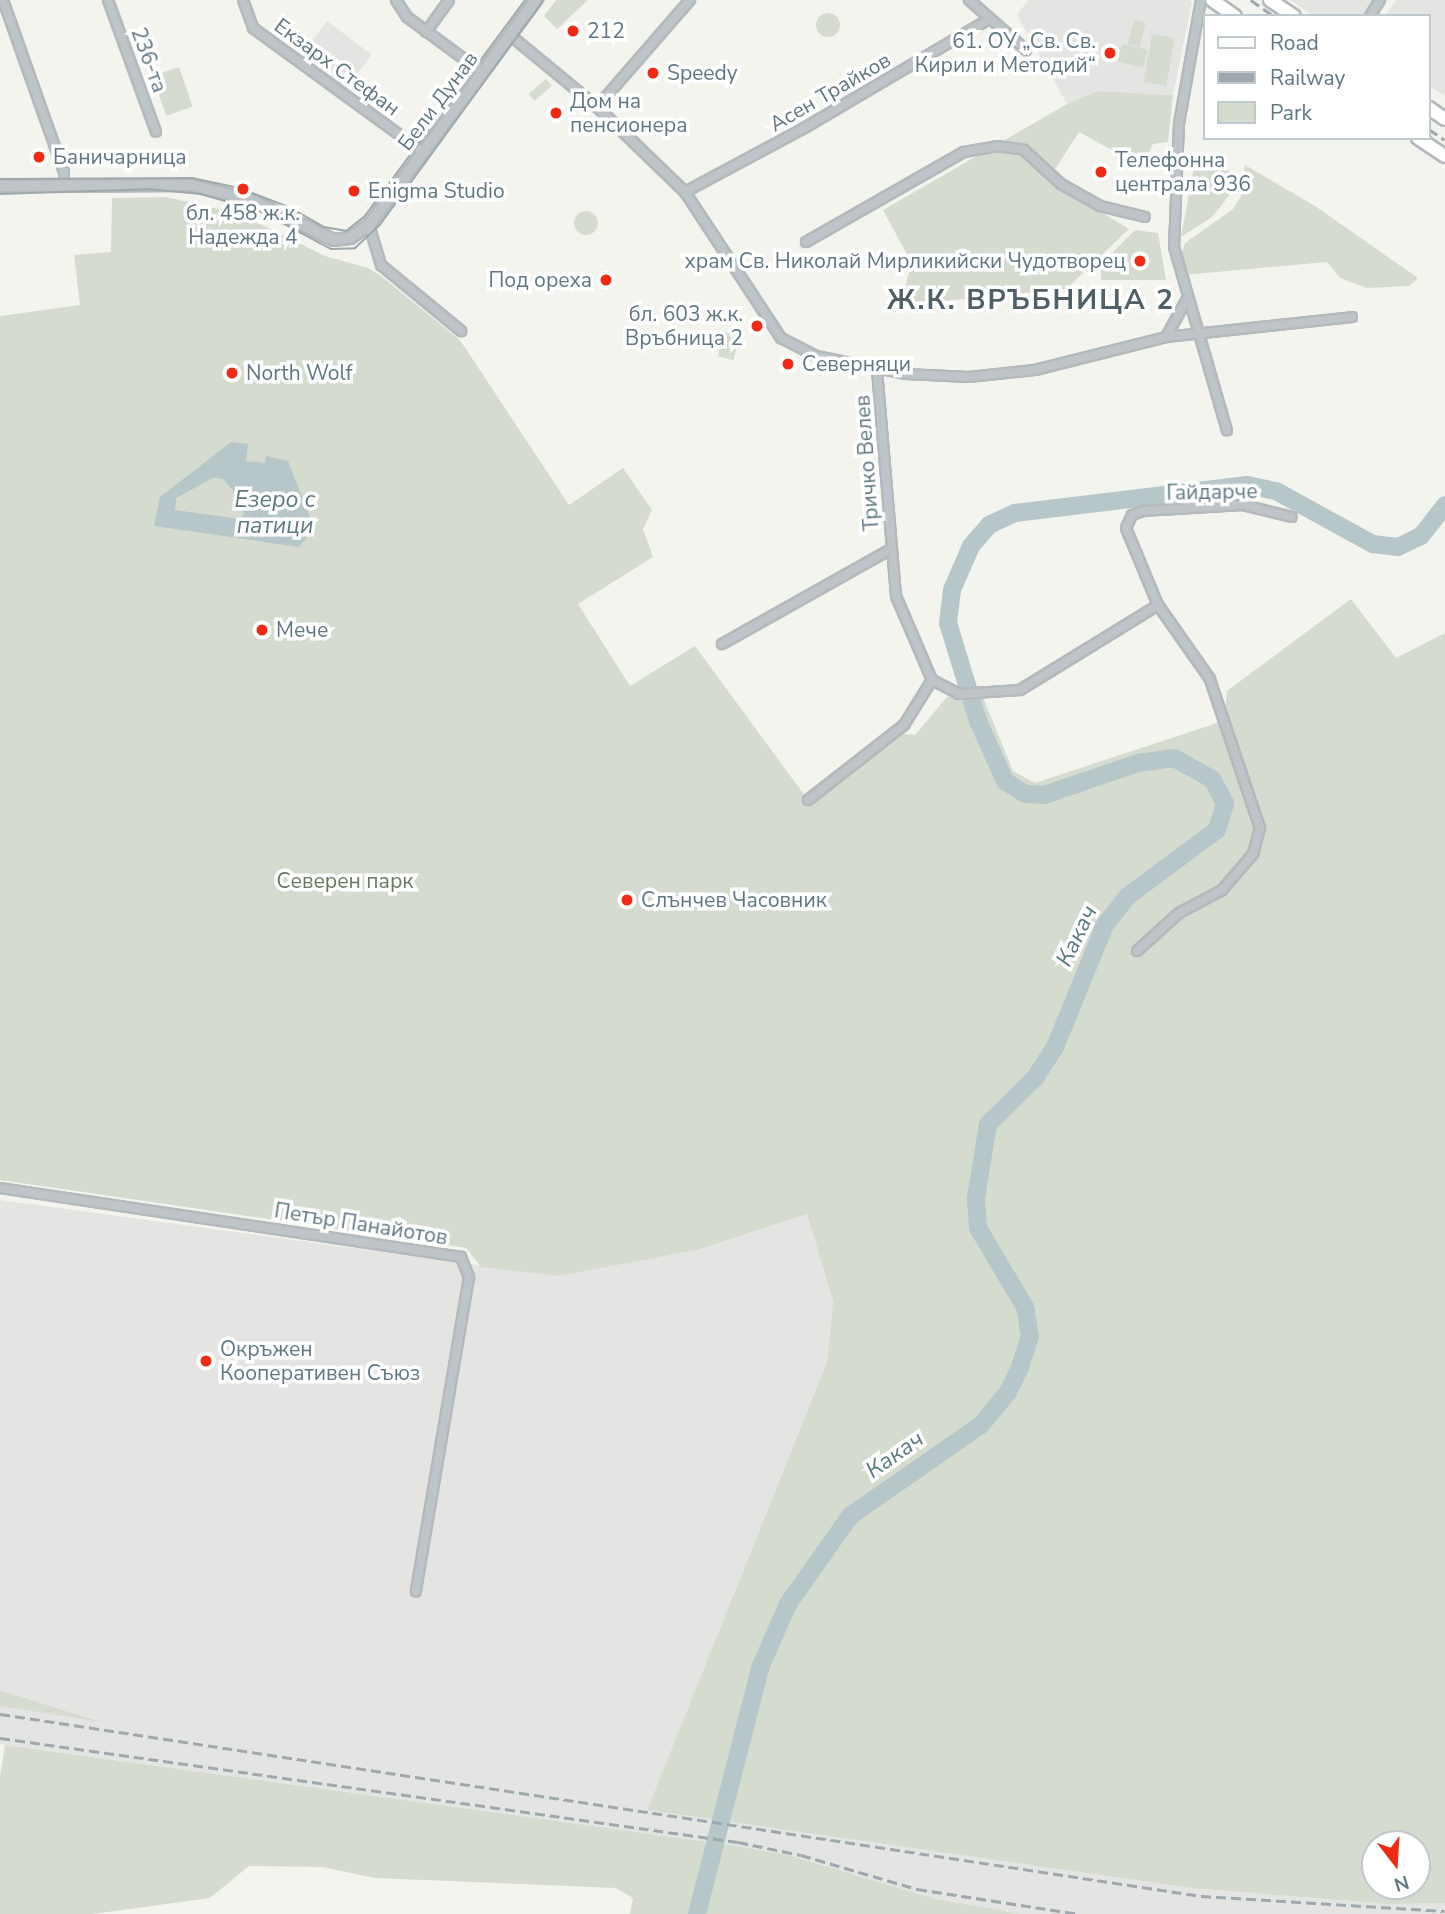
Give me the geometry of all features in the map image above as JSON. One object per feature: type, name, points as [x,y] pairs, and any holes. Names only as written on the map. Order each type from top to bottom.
[{"type":"main road","points":[[1212,0],[1232,14]]},
{"type":"main road","points":[[1270,0],[1291,14]]},
{"type":"main road","points":[[1421,140],[1445,156]]},
{"type":"street","points":[[3,0],[64,172],[64,184]]},
{"type":"street","name":"236-та","points":[[108,0],[156,132]]},
{"type":"street","name":"Екзарх Стефан","points":[[243,0],[253,28],[423,152]]},
{"type":"street","points":[[396,0],[407,17],[483,73]]},
{"type":"street","points":[[426,32],[449,0]]},
{"type":"street","name":"Бели Дунав","points":[[369,225],[536,0]]},
{"type":"street","points":[[597,107],[690,0]]},
{"type":"street","points":[[970,0],[1026,50]]},
{"type":"street","points":[[1201,0],[1179,123],[1174,247],[1227,431]]},
{"type":"street","name":"Асен Трайков","points":[[685,192],[813,123],[989,19]]},
{"type":"street","points":[[511,36],[597,107],[685,192],[781,338],[816,356],[877,369]]},
{"type":"street","points":[[806,242],[964,152],[997,146],[1024,150],[1061,184],[1100,206],[1145,217]]},
{"type":"street","points":[[0,186],[153,182],[216,190],[267,205],[334,240],[350,239],[369,225],[381,265],[461,331]]},
{"type":"street","points":[[1166,337],[1182,315],[1188,296]]},
{"type":"street","name":"Тричко Велев","points":[[932,680],[896,596],[877,369],[928,376],[1011,373],[1166,337],[1352,317]]},
{"type":"street","name":"Гайдарче","points":[[1157,606],[1126,528],[1132,515],[1243,505],[1292,517]]},
{"type":"street","name":"Тричко Велев","points":[[722,644],[891,549]]},
{"type":"street","points":[[807,800],[904,724],[932,680],[959,694],[979,690],[1005,694],[1020,690],[1157,606],[1200,659],[1224,718],[1260,828],[1253,854],[1222,890],[1179,913],[1137,951]]},
{"type":"street","name":"Петър Панайотов","points":[[0,1188],[461,1256],[469,1277],[416,1592]]},
{"type":"shaded area","name":"61. ОУ „Св. Св. Кирил и Методий“","points":[[1028,0],[1189,0],[1192,2],[1173,95],[1098,91],[1067,104],[1017,15]]},
{"type":"shaded area","points":[[1290,0],[1374,0],[1364,14],[1311,14]]},
{"type":"shaded area","points":[[1396,0],[1445,0],[1445,96],[1431,87],[1431,14],[1386,14]]},
{"type":"shaded area","points":[[327,21],[372,55],[346,88],[302,55]]},
{"type":"shaded area","points":[[0,1200],[560,1276],[697,1250],[807,1214],[833,1301],[827,1362],[647,1810],[1191,1888],[1388,1904],[1445,1903],[1445,1914],[1021,1914],[932,1898],[788,1855],[738,1846],[0,1744],[0,1706],[95,1720],[0,1690]]},
{"type":"green space","points":[[556,0],[588,0],[557,29],[544,16]]},
{"type":"green space","points":[[828,13],[837,16],[840,25],[837,34],[828,37],[819,34],[816,25],[819,16]]},
{"type":"green space","points":[[1134,20],[1146,23],[1140,47],[1128,44]]},
{"type":"green space","points":[[1152,34],[1175,38],[1166,86],[1143,82]]},
{"type":"green space","points":[[1122,44],[1147,50],[1143,67],[1118,62]]},
{"type":"green space","points":[[179,67],[193,107],[166,116],[153,76]]},
{"type":"green space","points":[[546,79],[552,86],[535,101],[529,94]]},
{"type":"green space","points":[[1098,91],[1173,95],[1168,142],[1153,144],[1143,167],[1079,132],[1048,180],[1129,229],[1066,289],[901,305],[911,262],[883,210],[1067,104]]},
{"type":"green space","points":[[1216,159],[1231,173],[1231,193],[1212,217],[1181,237],[1195,162]]},
{"type":"green space","points":[[1245,165],[1315,206],[1418,278],[1409,286],[1367,288],[1340,278],[1327,262],[1184,275],[1179,262],[1185,243],[1233,209],[1241,196]]},
{"type":"green space","name":"Северен парк","points":[[166,197],[240,214],[325,256],[368,268],[381,276],[460,340],[569,505],[623,468],[652,510],[643,529],[653,557],[578,604],[630,686],[695,646],[811,804],[903,734],[915,735],[947,697],[982,695],[1013,771],[1035,783],[1214,724],[1224,718],[1227,691],[1351,599],[1396,658],[1445,633],[1445,1903],[1388,1904],[1191,1888],[647,1810],[827,1362],[833,1301],[807,1214],[697,1250],[560,1276],[481,1267],[466,1248],[0,1180],[0,316],[80,305],[74,255],[111,252],[112,198]]},
{"type":"green space","points":[[586,211],[595,214],[598,223],[595,232],[586,235],[577,232],[574,223],[577,214]]},
{"type":"green space","points":[[1135,230],[1158,233],[1166,280],[1101,280],[1101,264]]},
{"type":"green space","points":[[724,332],[740,336],[733,360],[718,356]]},
{"type":"green space","points":[[0,1690],[101,1722],[0,1706]]},
{"type":"green space","points":[[5,1745],[738,1846],[788,1855],[932,1898],[1021,1914],[630,1914],[633,1898],[616,1888],[375,1878],[322,1867],[249,1866],[210,1898],[93,1914],[0,1914],[0,1777]]},
{"type":"water","name":"Езеро с патици","points":[[231,442],[248,444],[246,461],[265,463],[266,456],[288,461],[312,522],[311,532],[299,547],[154,526],[160,497]],"holes":[[[213,478],[223,479],[240,499],[244,513],[240,519],[175,510],[176,498]]]},
{"type":"waterway","name":"Какач","points":[[697,1914],[760,1668],[788,1604],[850,1516],[981,1425],[1008,1392],[1020,1367],[1030,1337],[1025,1307],[978,1228],[976,1198],[988,1124],[1035,1078],[1055,1047],[1105,925],[1128,896],[1217,830],[1225,803],[1212,779],[1174,758],[1138,763],[1044,795],[1025,794],[1005,781],[978,721],[948,623],[952,590],[971,546],[989,525],[1015,513],[1247,485],[1276,491],[1373,544],[1398,547],[1421,536],[1445,505]]},
{"type":"tram line","points":[[0,179],[192,178],[239,188],[289,207],[324,227],[346,231],[364,217],[525,0]]},
{"type":"tram line","points":[[0,194],[147,189],[201,194],[262,212],[331,249],[355,248],[379,226],[544,0]]},
{"type":"railway","points":[[1251,0],[1271,14]]},
{"type":"railway","points":[[1431,130],[1445,140]]},
{"type":"railway","points":[[0,1714],[1201,1896],[1445,1911]]},
{"type":"railway","points":[[0,1738],[738,1842],[801,1855],[917,1889],[1079,1914]]},
{"type":"place","name":"212","points":[[573,31]]},
{"type":"place","name":"61. ОУ „Св. Св. Кирил и Методий“","points":[[1110,53]]},
{"type":"place","name":"Speedy","points":[[653,73]]},
{"type":"place","name":"Дом на пенсионера","points":[[556,113]]},
{"type":"place","name":"Баничарница","points":[[39,157]]},
{"type":"place","name":"Телефонна централа 936","points":[[1101,172]]},
{"type":"place","name":"бл. 458 ж.к. Надежда 4","points":[[243,189]]},
{"type":"place","name":"Enigma Studio","points":[[354,191]]},
{"type":"place","name":"храм Св. Николай Мирликийски Чудотворец","points":[[1140,261]]},
{"type":"place","name":"Под ореха","points":[[606,280]]},
{"type":"place","name":"бл. 603 ж.к. Връбница 2","points":[[757,326]]},
{"type":"place","name":"Северняци","points":[[788,364]]},
{"type":"place","name":"North Wolf","points":[[232,373]]},
{"type":"place","name":"Мече","points":[[262,630]]},
{"type":"place","name":"Слънчев Часовник","points":[[627,900]]},
{"type":"place","name":"Окръжен Кооперативен Съюз","points":[[206,1361]]},
{"type":"district","name":"Ж.К. ВРЪБНИЦА 2","points":[[1031,300]]}]
